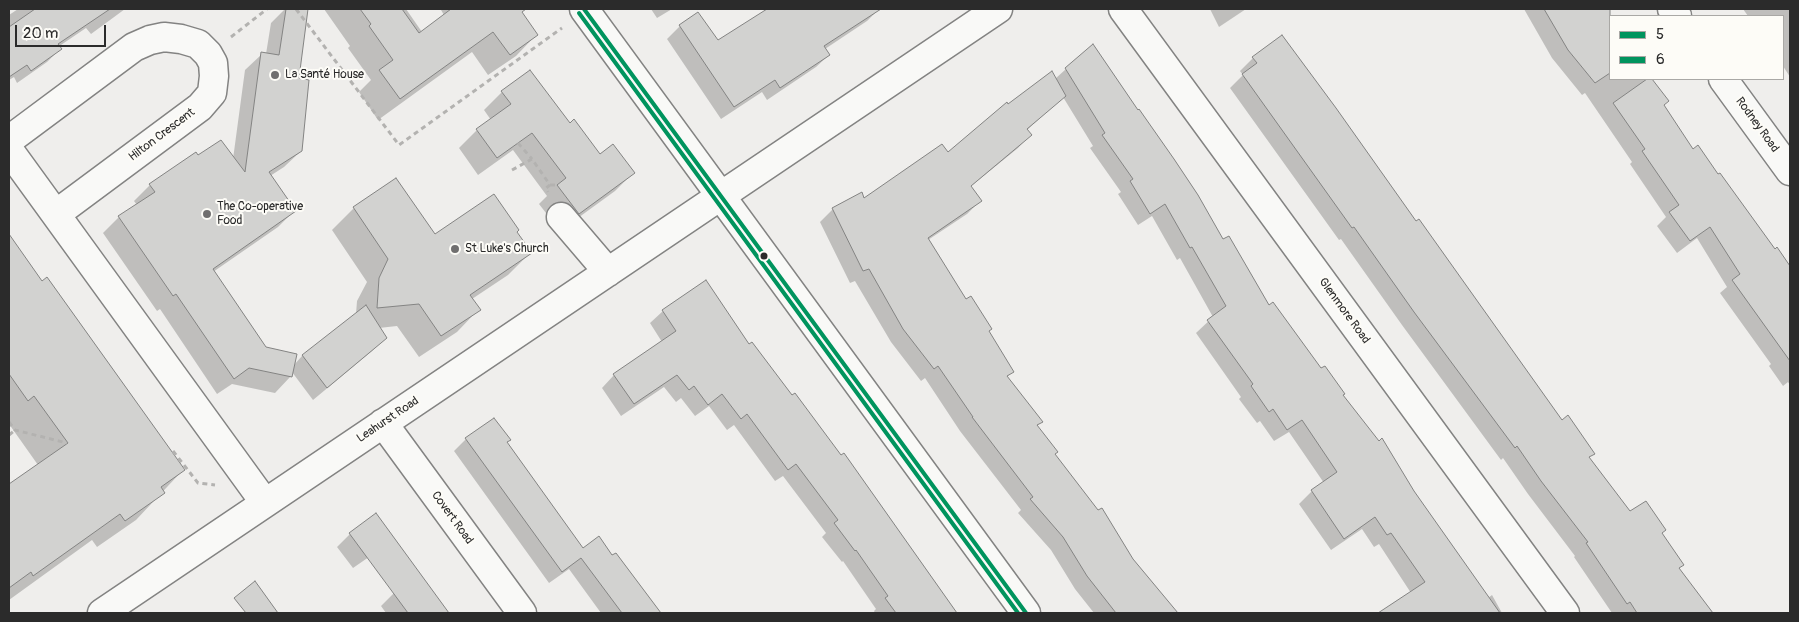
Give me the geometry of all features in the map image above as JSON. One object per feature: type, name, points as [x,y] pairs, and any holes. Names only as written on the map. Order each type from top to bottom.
[{"type":"street","name":"Leahurst Road","points":[[102,613],[998,9]]},
{"type":"street","name":"Glenmore Road","points":[[1123,9],[1565,613]]},
{"type":"street","points":[[585,10],[1026,613]]},
{"type":"street","points":[[9,140],[134,47],[150,40],[164,37],[181,39],[198,44],[208,54]]},
{"type":"street","name":"Hilton Crescent","points":[[56,214],[200,107],[212,93],[214,76],[208,54]]},
{"type":"street","name":"Rodney Road","points":[[1724,80],[1790,170]]},
{"type":"street","points":[[9,150],[266,503]]},
{"type":"street","points":[[561,216],[608,272]]},
{"type":"street","name":"Covert Road","points":[[383,423],[522,613]]},
{"type":"path","points":[[208,54],[267,9]]},
{"type":"path","points":[[296,9],[399,145],[585,10]]},
{"type":"path","points":[[518,143],[550,185]]},
{"type":"path","points":[[512,170],[532,159]]},
{"type":"path","points":[[556,185],[550,185],[546,188],[561,216]]},
{"type":"path","points":[[9,422],[15,430],[68,443]]},
{"type":"path","points":[[9,435],[15,430]]},
{"type":"building","points":[[35,9],[110,9],[58,44],[62,49],[31,71],[27,65],[9,77],[9,27]]},
{"type":"building","points":[[286,9],[308,9],[299,78],[309,80],[302,151],[269,172],[296,211],[213,269],[266,347],[297,354],[292,377],[249,368],[234,379],[176,294],[173,296],[118,216],[155,192],[149,184],[196,152],[198,155],[221,140],[245,172],[261,52],[279,55]]},
{"type":"building","points":[[360,9],[402,9],[419,33],[451,9],[526,9],[522,12],[538,35],[510,55],[493,32],[400,99],[379,70],[393,60],[369,26],[371,24]]},
{"type":"building","points":[[767,9],[881,9],[824,46],[830,55],[780,88],[775,80],[734,107],[679,25],[698,12],[718,40]]},
{"type":"building","points":[[1544,9],[1610,9],[1609,74],[1595,83],[1568,50]]},
{"type":"building","points":[[1282,35],[1416,221],[1419,219],[1562,420],[1568,415],[1595,454],[1589,457],[1630,511],[1646,501],[1666,530],[1662,533],[1684,565],[1679,568],[1713,613],[1637,613],[1630,602],[1627,604],[1586,543],[1588,542],[1541,481],[1517,446],[1515,448],[1414,312],[1242,74],[1257,63],[1252,57]]},
{"type":"building","points":[[1093,44],[1198,195],[1223,239],[1229,236],[1269,305],[1273,302],[1321,368],[1325,366],[1345,394],[1343,395],[1379,441],[1382,438],[1414,491],[1500,613],[1378,613],[1425,582],[1391,533],[1387,535],[1375,517],[1344,539],[1311,490],[1337,472],[1302,420],[1287,430],[1273,409],[1269,412],[1251,386],[1253,384],[1207,320],[1226,306],[1192,247],[1190,248],[1165,204],[1150,214],[1130,181],[1133,179],[1102,135],[1105,133],[1065,68]]},
{"type":"building","points":[[530,70],[570,123],[574,119],[600,154],[613,144],[635,173],[579,214],[557,185],[566,178],[532,133],[497,158],[476,129],[511,104],[501,91]]},
{"type":"building","points":[[1052,71],[1066,96],[1027,129],[1032,135],[971,186],[982,201],[928,238],[966,299],[971,296],[992,329],[989,331],[1014,372],[1007,376],[1043,422],[1037,425],[1058,452],[1055,454],[1098,510],[1102,508],[1133,559],[1178,613],[1116,613],[1087,576],[1063,537],[1030,499],[1033,497],[972,417],[938,366],[934,369],[903,329],[869,269],[863,271],[832,208],[862,192],[864,198],[942,144],[948,152],[1007,102],[1008,104]]},
{"type":"building","points":[[1646,80],[1653,80],[1669,101],[1664,105],[1693,149],[1698,145],[1775,249],[1777,247],[1790,266],[1790,361],[1732,280],[1740,274],[1710,227],[1690,241],[1669,212],[1679,205],[1642,151],[1645,149],[1613,103]]},
{"type":"building","name":"St Luke's Church","points":[[396,178],[435,234],[494,194],[519,230],[517,232],[532,253],[470,295],[481,310],[441,336],[419,304],[377,308],[379,278],[388,259],[353,207]]},
{"type":"building","points":[[9,234],[42,281],[47,277],[185,470],[161,487],[165,493],[125,521],[120,514],[33,576],[31,572],[9,588],[9,484],[68,443],[34,396],[28,401],[9,374]]},
{"type":"building","points":[[706,280],[749,344],[752,342],[792,395],[795,393],[841,455],[844,453],[957,613],[896,613],[885,598],[888,596],[856,550],[834,523],[838,520],[796,464],[788,470],[747,414],[741,419],[722,394],[708,405],[694,386],[689,390],[677,375],[634,404],[613,374],[676,331],[662,310]]},
{"type":"building","points":[[366,305],[387,338],[327,388],[302,355]]},
{"type":"building","points":[[494,418],[511,440],[507,442],[583,548],[599,536],[612,555],[616,553],[661,613],[622,613],[581,558],[562,572],[465,438]]},
{"type":"building","points":[[376,513],[449,613],[408,613],[349,533]]},
{"type":"building","points":[[255,581],[278,613],[246,613],[234,598]]},
{"type":"transit line","name":"5","points":[[584,9],[1026,613]]},
{"type":"transit line","name":"6","points":[[579,13],[1018,613]]},
{"type":"place","name":"La Santé House","points":[[275,75]]},
{"type":"place","name":"The Co-operative Food","points":[[207,214]]},
{"type":"place","name":"St Luke's Church","points":[[455,249]]}]
